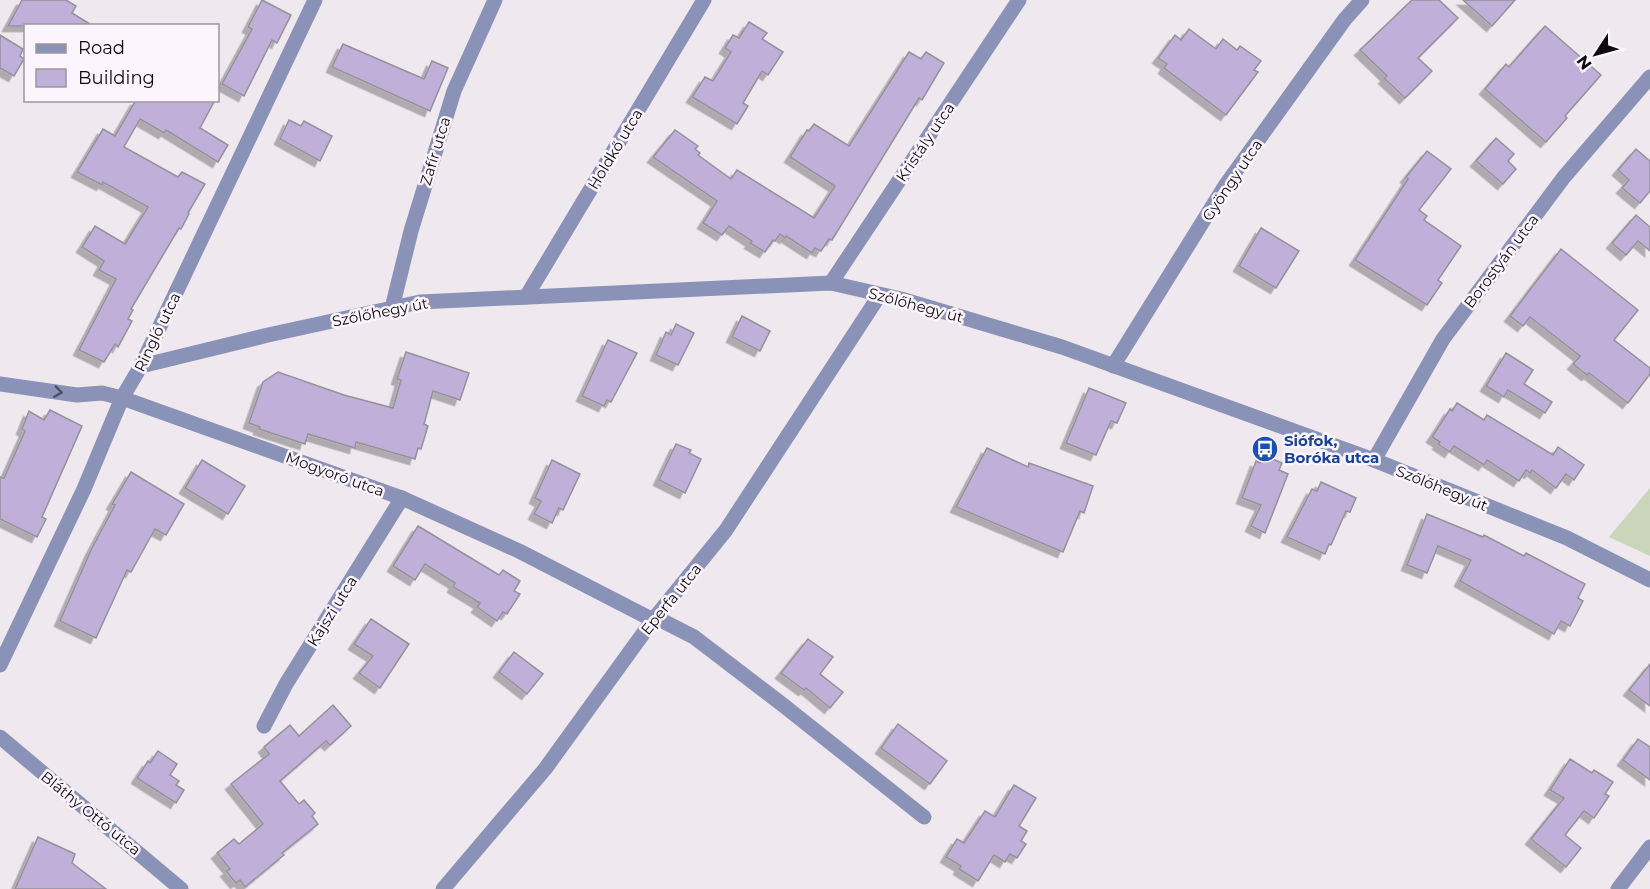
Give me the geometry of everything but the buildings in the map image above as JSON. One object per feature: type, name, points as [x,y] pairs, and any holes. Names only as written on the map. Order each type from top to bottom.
[{"type":"street","name":"Ringló utca","points":[[0,665],[84,489],[122,398],[141,366],[315,0]]},
{"type":"street","name":"Zafír utca","points":[[392,308],[411,231],[454,91],[495,0]]},
{"type":"street","name":"Holdkő utca","points":[[526,297],[704,0]]},
{"type":"street","name":"Kristály utca","points":[[831,283],[1019,0]]},
{"type":"street","name":"Gyöngy utca","points":[[1113,366],[1225,186],[1362,0]]},
{"type":"street","name":"Borostyán utca","points":[[1374,460],[1443,339],[1564,177],[1650,77]]},
{"type":"street","name":"Szőlőhegy út","points":[[141,366],[268,335],[420,302],[831,283],[879,296],[901,299],[1051,344],[1374,460],[1567,538],[1650,580]]},
{"type":"street","name":"Eperfa utca","points":[[444,889],[545,769],[654,619],[726,530],[879,296]]},
{"type":"street","name":"Mogyoró utca","points":[[0,384],[77,395],[102,393],[122,398],[402,498],[519,550],[694,637],[924,817]]},
{"type":"street","name":"Kajszi utca","points":[[264,726],[286,684],[402,498]]},
{"type":"street","name":"Bláthy Ottó utca","points":[[0,737],[181,889]]},
{"type":"street","points":[[1618,889],[1650,847]]},
{"type":"green space","points":[[1650,488],[1650,556],[1609,537]]},
{"type":"place","name":"Siófok, Boróka utca","points":[[1265,449]]}]
